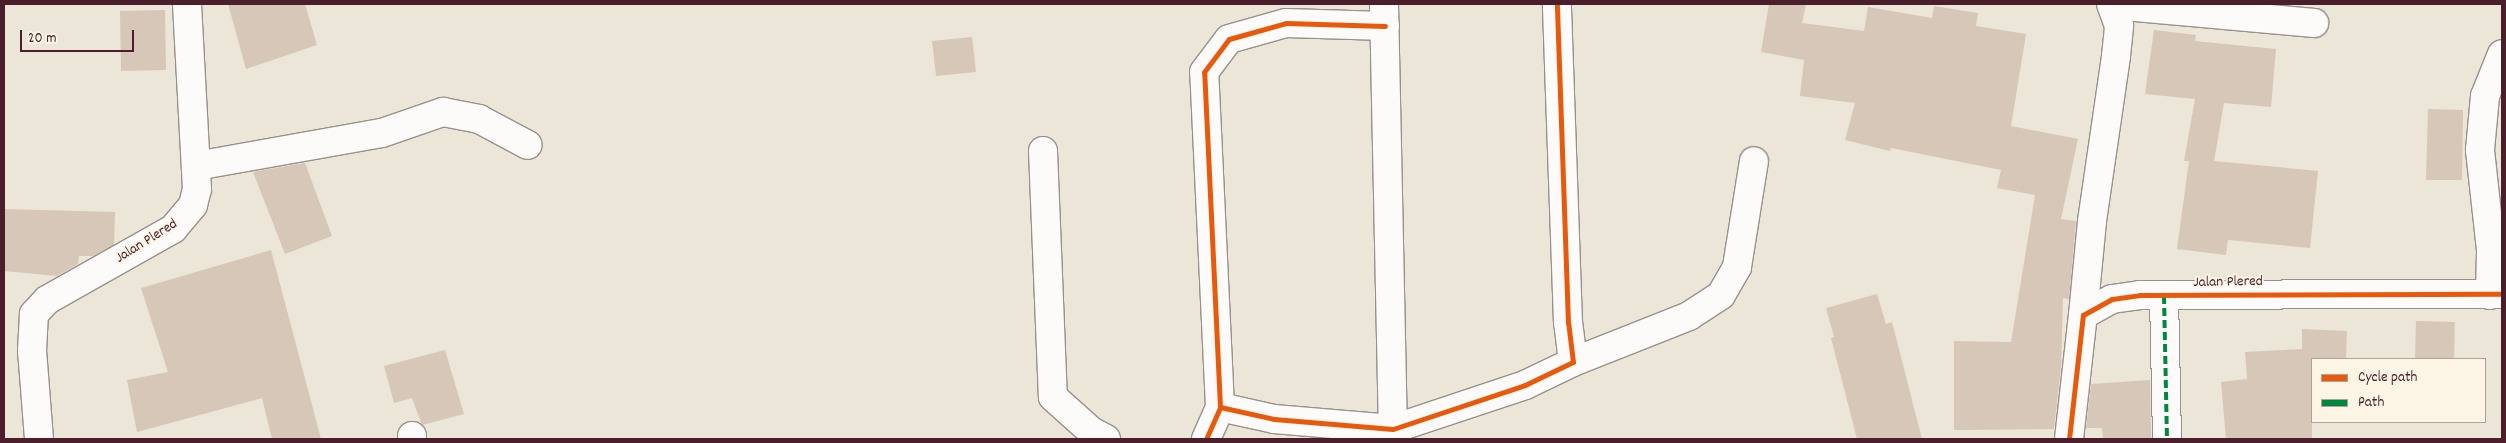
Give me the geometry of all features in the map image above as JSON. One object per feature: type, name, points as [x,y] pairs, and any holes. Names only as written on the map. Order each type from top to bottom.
[{"type":"street","name":"Jalan Plered","points":[[39,439],[32,351],[34,314],[48,300],[173,229],[193,205],[197,189],[187,4]]},
{"type":"street","points":[[1556,4],[1568,323],[1573,362]]},
{"type":"street","points":[[2069,439],[2092,221],[2119,26],[2112,4],[2314,23]]},
{"type":"street","points":[[1206,439],[1220,407],[1204,72],[1229,39],[1286,23],[1385,15],[1393,434]]},
{"type":"street","points":[[2496,294],[2480,150],[2485,96],[2502,54]]},
{"type":"street","points":[[196,166],[382,133],[444,112],[479,119],[528,145]]},
{"type":"street","points":[[1043,151],[1053,397],[1091,431],[1106,439]]},
{"type":"street","points":[[1220,407],[1274,419],[1393,434],[1525,385],[1573,362],[1688,316],[1722,295],[1737,267],[1754,160]]},
{"type":"street","name":"Jalan Plered","points":[[2083,315],[2124,296],[2496,294]]},
{"type":"street","points":[[2164,296],[2167,439]]},
{"type":"building","points":[[228,4],[305,4],[317,45],[246,69]]},
{"type":"building","points":[[1769,4],[1806,4],[1802,23],[1864,31],[1868,7],[1932,18],[1934,6],[1978,13],[1976,26],[2026,34],[2011,126],[2078,139],[2061,219],[2076,221],[2069,299],[2063,298],[2061,367],[2054,429],[1954,430],[1954,341],[2011,342],[2035,195],[1997,188],[2001,170],[1891,148],[1890,151],[1845,140],[1855,103],[1800,96],[1804,60],[1761,52]]},
{"type":"building","points":[[165,10],[166,70],[121,71],[120,11]]},
{"type":"building","points":[[2154,30],[2196,35],[2195,41],[2276,49],[2271,107],[2224,103],[2214,161],[2318,171],[2310,248],[2228,240],[2226,255],[2177,249],[2189,161],[2184,161],[2195,99],[2145,94]]},
{"type":"building","points":[[972,37],[976,72],[936,76],[932,41]]},
{"type":"building","points":[[2428,109],[2463,110],[2462,180],[2426,180]]},
{"type":"building","points":[[305,163],[332,236],[285,254],[253,172]]},
{"type":"building","points":[[4,209],[115,212],[114,245],[93,256],[79,256],[78,264],[57,276],[4,271]]},
{"type":"building","points":[[271,250],[321,439],[272,439],[262,398],[137,432],[127,380],[168,372],[141,288]]},
{"type":"building","points":[[1877,294],[1886,324],[1892,322],[1922,439],[1857,439],[1831,338],[1834,337],[1826,308]]},
{"type":"building","points":[[2416,321],[2455,322],[2454,358],[2415,358]]},
{"type":"building","points":[[2302,329],[2347,331],[2346,358],[2311,358],[2312,439],[2226,439],[2221,382],[2247,379],[2245,352],[2302,349]]},
{"type":"building","points":[[445,350],[464,414],[422,425],[412,398],[394,403],[384,366]]},
{"type":"building","points":[[2150,380],[2151,439],[2103,439],[2102,428],[2086,428],[2091,384]]},
{"type":"marked path","points":[[2164,296],[2167,439]]},
{"type":"cycle path","points":[[1206,439],[1220,407],[1274,419],[1393,429],[1525,385],[1573,362],[1568,323],[1557,4]]},
{"type":"cycle path","points":[[1220,407],[1204,72],[1229,39],[1286,23],[1385,26]]},
{"type":"cycle path","points":[[2069,439],[2083,315],[2112,299],[2140,295],[2502,294]]}]
